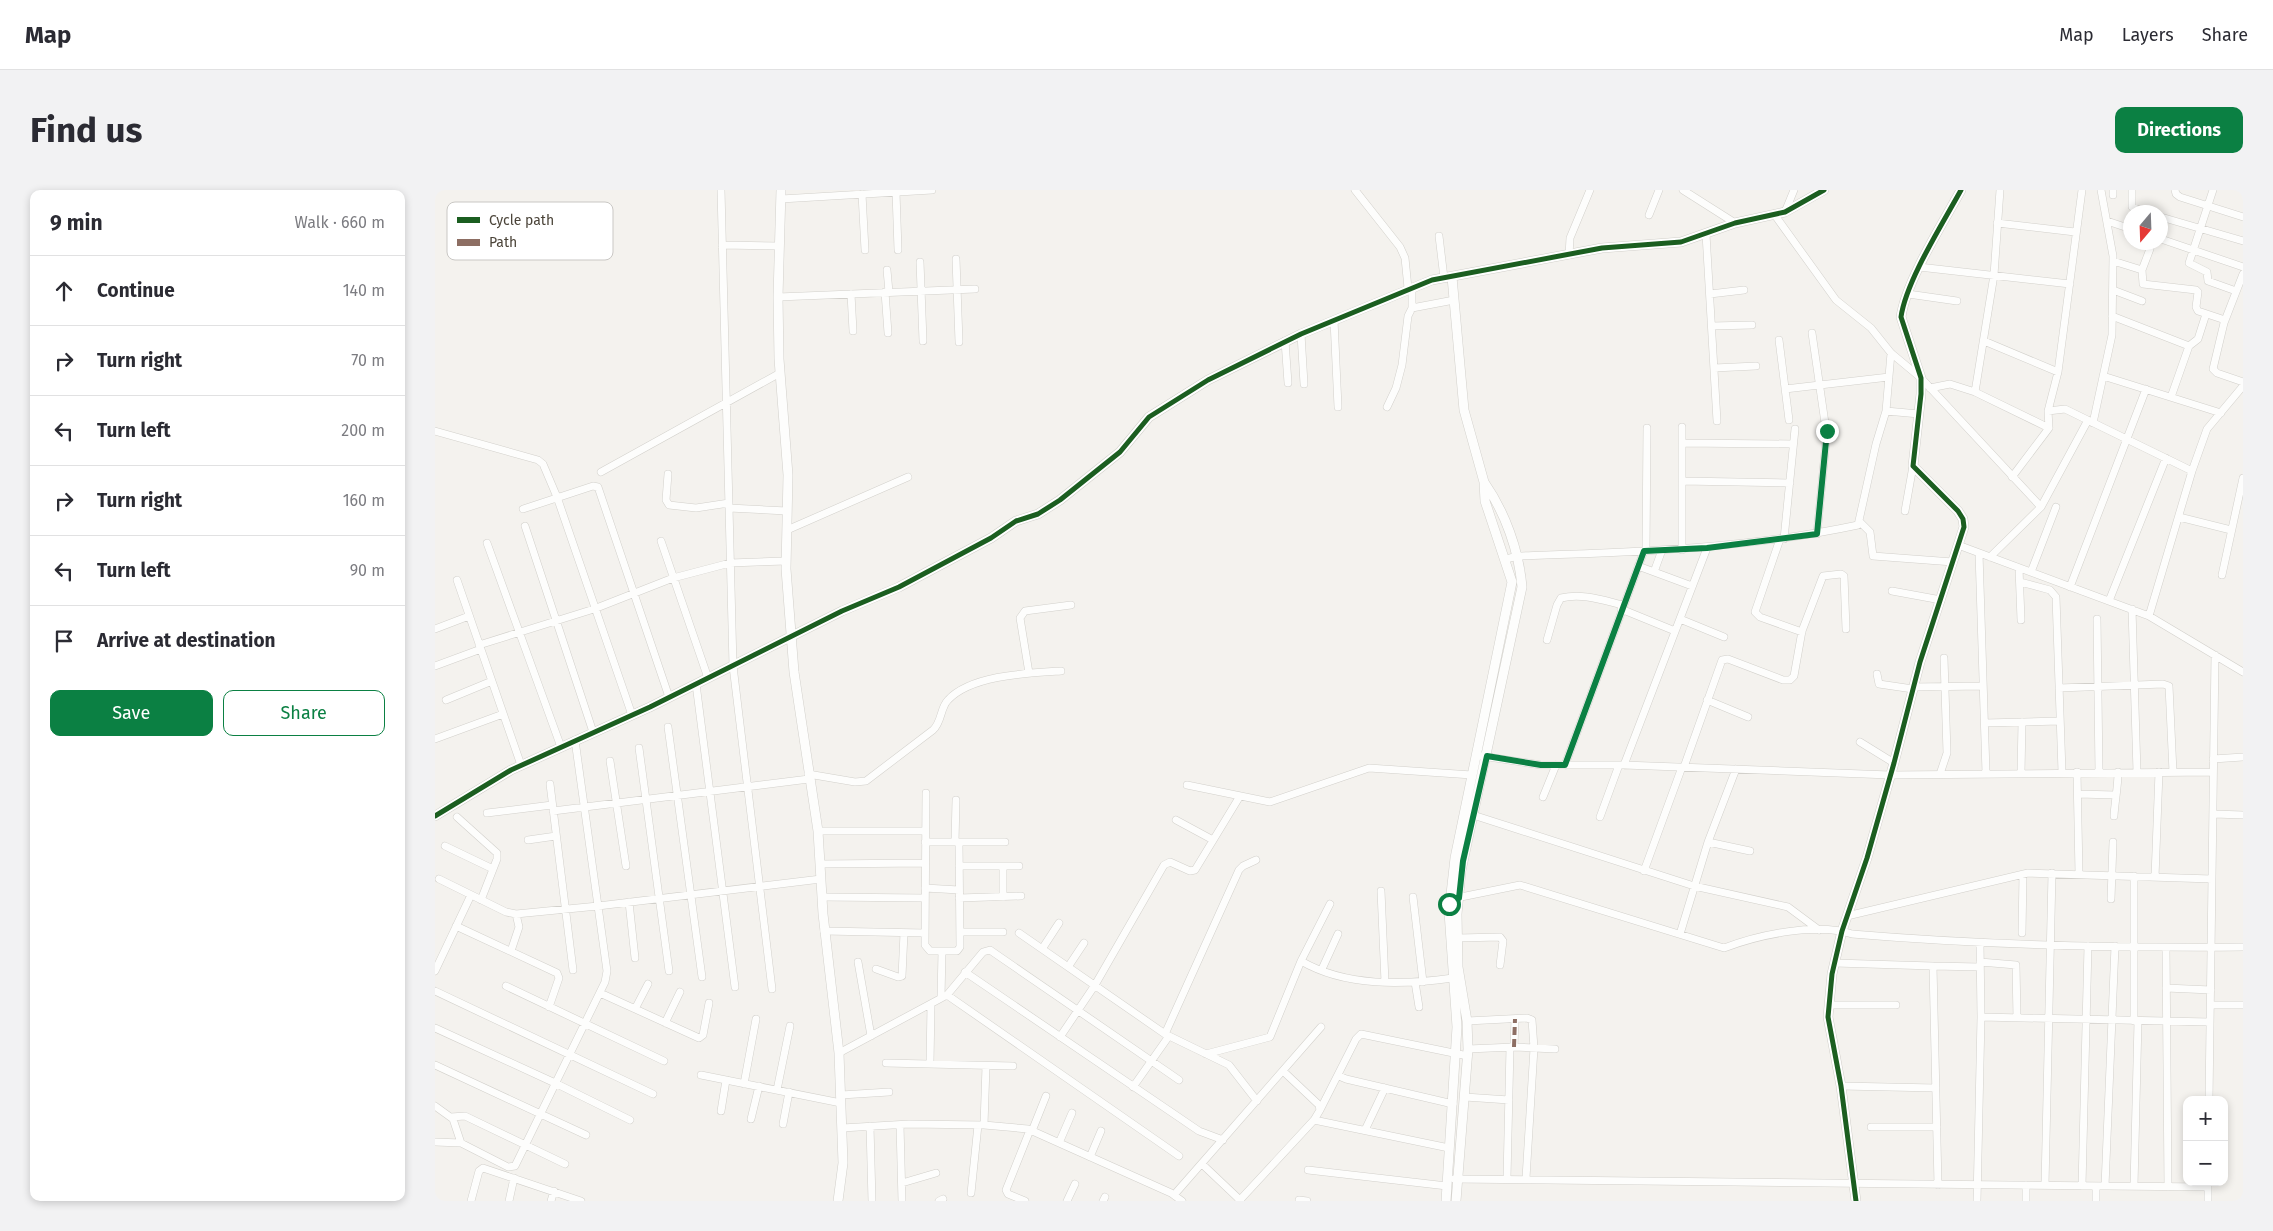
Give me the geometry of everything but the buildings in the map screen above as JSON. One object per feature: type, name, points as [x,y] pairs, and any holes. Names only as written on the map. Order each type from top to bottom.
[{"type":"street","points":[[721,190],[733,666],[772,989]]},
{"type":"street","points":[[838,1201],[843,1163],[839,1053],[825,931],[818,831],[794,672],[786,561],[788,475],[780,373],[778,298],[781,194],[862,194],[932,190]]},
{"type":"street","points":[[1355,190],[1400,247],[1405,258],[1410,288],[1412,308],[1408,316],[1402,365],[1396,388],[1387,407]]},
{"type":"street","points":[[1569,255],[1570,238],[1589,190]]},
{"type":"street","points":[[1649,214],[1659,190]]},
{"type":"street","points":[[1683,190],[1735,223]]},
{"type":"street","points":[[1785,212],[1794,190]]},
{"type":"street","points":[[435,816],[521,765],[632,715],[842,611],[899,587],[991,538],[1016,521],[1038,514],[1060,500],[1120,452],[1149,417],[1208,380],[1285,341],[1432,280],[1601,248],[1681,242],[1735,223],[1785,212],[1824,190]]},
{"type":"street","points":[[1905,511],[1913,466],[1921,378],[1901,317],[1902,306],[1919,267],[1961,190]]},
{"type":"street","points":[[1975,392],[1994,275],[2000,190]]},
{"type":"street","points":[[2012,477],[2049,428],[2049,411],[2058,372],[2082,190]]},
{"type":"street","points":[[1990,557],[2041,506],[2091,421],[2112,335],[2113,290],[2113,261],[2101,191],[2093,190]]},
{"type":"street","points":[[2132,190],[2132,205]]},
{"type":"street","points":[[2175,190],[2179,197],[2243,217]]},
{"type":"street","points":[[2213,190],[2189,263],[2207,271],[2208,281],[2236,291]]},
{"type":"street","points":[[895,192],[899,250]]},
{"type":"street","points":[[862,194],[865,250]]},
{"type":"street","points":[[1774,214],[1832,296],[1871,328],[1891,353],[1921,378],[2041,506]]},
{"type":"street","points":[[2168,219],[2243,241]]},
{"type":"street","points":[[2107,221],[2123,226]]},
{"type":"street","points":[[1997,223],[2075,232]]},
{"type":"street","points":[[1706,234],[1717,421]]},
{"type":"street","points":[[1439,236],[1454,300],[1464,410],[1484,482],[1485,501],[1512,578],[1454,863],[1457,1021],[1446,1201]]},
{"type":"street","points":[[2168,241],[2243,267]]},
{"type":"street","points":[[722,245],[779,246]]},
{"type":"street","points":[[2150,250],[2142,270],[2143,284],[2196,290],[2198,292],[2196,309],[2225,320]]},
{"type":"street","points":[[956,259],[959,342]]},
{"type":"street","points":[[2113,261],[2142,270]]},
{"type":"street","points":[[920,262],[923,341]]},
{"type":"street","points":[[1919,267],[2070,284]]},
{"type":"street","points":[[887,270],[888,333]]},
{"type":"street","points":[[2243,274],[2225,320],[2213,369],[2217,373],[2243,382]]},
{"type":"street","points":[[778,298],[975,289]]},
{"type":"street","points":[[1710,294],[1744,290]]},
{"type":"street","points":[[2113,290],[2142,301]]},
{"type":"street","points":[[851,294],[853,331]]},
{"type":"street","points":[[1908,294],[1957,301]]},
{"type":"street","points":[[1412,308],[1454,300]]},
{"type":"street","points":[[2171,397],[2189,346],[2198,339],[2206,314]]},
{"type":"street","points":[[2112,316],[2189,346]]},
{"type":"street","points":[[1334,320],[1338,407]]},
{"type":"street","points":[[1711,326],[1752,325]]},
{"type":"street","points":[[1812,333],[1825,423]]},
{"type":"street","points":[[1301,334],[1304,384]]},
{"type":"street","points":[[1779,340],[1789,420]]},
{"type":"street","points":[[1285,341],[1288,383]]},
{"type":"street","points":[[1984,341],[2058,372]]},
{"type":"street","points":[[1506,559],[1518,556],[1707,548],[1817,534],[1858,525],[1876,444],[1886,411],[1891,353]]},
{"type":"street","points":[[1714,368],[1756,366]]},
{"type":"street","points":[[601,472],[780,373]]},
{"type":"street","points":[[2103,376],[2221,413]]},
{"type":"street","points":[[1785,388],[1889,377]]},
{"type":"street","points":[[1930,388],[1950,384],[1975,392],[2049,428]]},
{"type":"street","points":[[2149,616],[2192,471],[2207,429],[2243,386]]},
{"type":"street","points":[[2070,587],[2146,389]]},
{"type":"street","points":[[2049,411],[2065,410],[2192,471]]},
{"type":"street","points":[[1886,411],[1919,414]]},
{"type":"street","points":[[1682,427],[1682,550]]},
{"type":"street","points":[[1565,765],[1622,607],[1645,551],[1647,428]]},
{"type":"street","points":[[1795,429],[1782,539],[1755,612],[1760,617],[1802,632]]},
{"type":"street","points":[[435,431],[540,461],[557,497],[632,715]]},
{"type":"street","points":[[1817,534],[1827,431]]},
{"type":"street","points":[[1682,443],[1793,444]]},
{"type":"street","points":[[2109,601],[2166,458]]},
{"type":"street","points":[[1856,1201],[1841,1086],[1828,1017],[1835,963],[1847,916],[1867,858],[1894,763],[1913,688],[1964,527],[1963,519],[1958,511],[1913,466]]},
{"type":"street","points":[[668,474],[666,500],[669,505],[696,508],[729,506],[787,511]]},
{"type":"street","points":[[787,530],[908,477]]},
{"type":"street","points":[[2221,575],[2243,478]]},
{"type":"street","points":[[1682,481],[1789,483]]},
{"type":"street","points":[[1456,1201],[1468,1052],[1467,1021],[1455,974],[1458,938],[1455,898],[1521,597],[1518,556],[1496,501],[1484,482]]},
{"type":"street","points":[[523,508],[593,486],[598,488],[669,697]]},
{"type":"street","points":[[2031,572],[2056,507]]},
{"type":"street","points":[[2179,517],[2231,530]]},
{"type":"street","points":[[1859,521],[1870,532],[1873,556],[1953,562]]},
{"type":"street","points":[[525,526],[593,732]]},
{"type":"street","points":[[661,541],[708,678]]},
{"type":"street","points":[[487,543],[518,633],[561,747]]},
{"type":"street","points":[[1958,545],[2149,616],[2243,672]]},
{"type":"street","points":[[1600,817],[1707,548]]},
{"type":"street","points":[[1654,572],[1662,550]]},
{"type":"street","points":[[1979,553],[1986,773]]},
{"type":"street","points":[[435,666],[480,647],[594,609],[673,578],[730,563],[786,561]]},
{"type":"street","points":[[1638,566],[1692,586]]},
{"type":"street","points":[[2019,568],[2021,620]]},
{"type":"street","points":[[1644,870],[1720,662],[1725,659],[1783,680],[1792,679],[1795,673],[1802,632],[1821,577],[1841,574],[1845,576],[1845,629]]},
{"type":"street","points":[[457,580],[521,765]]},
{"type":"street","points":[[2019,582],[2050,590],[2056,597],[2062,772]]},
{"type":"street","points":[[1892,591],[1941,600]]},
{"type":"street","points":[[1547,640],[1557,605],[1561,598],[1580,596],[1622,607],[1675,631]]},
{"type":"street","points":[[1029,673],[1020,618],[1021,614],[1025,611],[1071,605]]},
{"type":"street","points":[[2132,609],[2137,772]]},
{"type":"street","points":[[435,628],[469,616]]},
{"type":"street","points":[[1680,619],[1724,637]]},
{"type":"street","points":[[2097,619],[2099,772]]},
{"type":"street","points":[[2209,1096],[2215,655]]},
{"type":"street","points":[[1940,774],[1947,753],[1944,658]]},
{"type":"street","points":[[487,814],[585,807],[809,776],[855,782],[871,779],[933,730],[938,724],[947,701],[963,688],[975,683],[1029,673],[1061,670]]},
{"type":"street","points":[[1877,674],[1879,684],[1913,688],[1983,686]]},
{"type":"street","points":[[446,700],[492,681]]},
{"type":"street","points":[[696,684],[735,987]]},
{"type":"street","points":[[2059,688],[2163,684],[2171,689],[2173,772]]},
{"type":"street","points":[[1707,700],[1748,717]]},
{"type":"street","points":[[435,739],[503,714]]},
{"type":"street","points":[[1985,723],[2060,721]]},
{"type":"street","points":[[2021,773],[2022,722]]},
{"type":"street","points":[[669,726],[702,977]]},
{"type":"street","points":[[435,1142],[461,1143],[511,1167],[515,1166],[605,982],[607,971],[575,740]]},
{"type":"street","points":[[1860,742],[1894,763]]},
{"type":"street","points":[[639,748],[669,972]]},
{"type":"street","points":[[1476,756],[1487,756],[1541,765],[1622,765],[1890,775],[2213,772]]},
{"type":"street","points":[[2213,759],[2243,757]]},
{"type":"street","points":[[611,761],[626,866]]},
{"type":"street","points":[[1543,797],[1556,765]]},
{"type":"street","points":[[1187,785],[1263,801],[1276,801],[1369,768],[1472,775]]},
{"type":"street","points":[[1680,934],[1708,842],[1736,769]]},
{"type":"street","points":[[2077,772],[2079,874]]},
{"type":"street","points":[[2115,816],[2118,772]]},
{"type":"street","points":[[2155,877],[2159,772]]},
{"type":"street","points":[[550,784],[573,970]]},
{"type":"street","points":[[925,793],[925,945],[927,950],[959,949],[959,866],[956,800]]},
{"type":"street","points":[[2078,794],[2115,795]]},
{"type":"street","points":[[1060,1037],[1095,985],[1164,865],[1170,862],[1190,871],[1195,870],[1240,796]]},
{"type":"street","points":[[2214,814],[2243,814]]},
{"type":"street","points":[[1473,815],[1694,886],[1788,908],[1819,931]]},
{"type":"street","points":[[457,817],[496,850],[498,856],[481,900]]},
{"type":"street","points":[[1176,820],[1213,840]]},
{"type":"street","points":[[818,831],[925,831]]},
{"type":"street","points":[[527,840],[556,836]]},
{"type":"street","points":[[925,842],[1005,842]]},
{"type":"street","points":[[1708,842],[1750,851]]},
{"type":"street","points":[[2111,899],[2113,842]]},
{"type":"street","points":[[445,846],[493,869]]},
{"type":"street","points":[[1133,1087],[1167,1035],[1239,870],[1256,860]]},
{"type":"street","points":[[820,864],[925,863]]},
{"type":"street","points":[[959,866],[1019,866]]},
{"type":"street","points":[[1003,866],[1003,897]]},
{"type":"street","points":[[1847,916],[2023,874],[2052,873],[2212,879]]},
{"type":"street","points":[[2045,1186],[2052,873]]},
{"type":"street","points":[[2022,933],[2023,874]]},
{"type":"street","points":[[2134,876],[2133,947],[2136,1021],[2134,1186]]},
{"type":"street","points":[[439,879],[506,912],[516,914],[821,879]]},
{"type":"street","points":[[1455,898],[1520,885],[1724,948],[1746,940],[1789,930],[1843,931],[1852,934],[2051,946],[2243,947]]},
{"type":"street","points":[[925,888],[959,894],[1003,897],[1021,896]]},
{"type":"street","points":[[1381,891],[1385,982]]},
{"type":"street","points":[[435,971],[471,895]]},
{"type":"street","points":[[822,897],[925,898]]},
{"type":"street","points":[[1413,897],[1423,982]]},
{"type":"street","points":[[629,902],[635,958]]},
{"type":"street","points":[[1206,1054],[1270,1037],[1301,961],[1330,904]]},
{"type":"street","points":[[511,950],[519,927],[516,914]]},
{"type":"street","points":[[1042,948],[1059,923]]},
{"type":"street","points":[[457,926],[557,972],[559,978],[549,1006]]},
{"type":"street","points":[[825,931],[925,933]]},
{"type":"street","points":[[960,932],[1003,932]]},
{"type":"street","points":[[876,970],[898,977],[902,976],[905,933]]},
{"type":"street","points":[[1019,933],[1167,1035],[1232,1067],[1257,1100]]},
{"type":"street","points":[[1322,970],[1338,934]]},
{"type":"street","points":[[1458,938],[1500,937],[1503,941],[1500,965]]},
{"type":"street","points":[[1068,966],[1084,943]]},
{"type":"street","points":[[1977,1201],[1981,1017],[1980,943]]},
{"type":"street","points":[[2082,1186],[2088,946]]},
{"type":"street","points":[[2105,1186],[2115,946]]},
{"type":"street","points":[[2166,948],[2168,1187]]},
{"type":"street","points":[[839,1053],[944,996],[983,952],[990,950],[1179,1080]]},
{"type":"street","points":[[942,951],[944,996]]},
{"type":"street","points":[[435,952],[443,955]]},
{"type":"street","points":[[1301,961],[1322,970],[1357,980],[1423,982],[1455,974]]},
{"type":"street","points":[[858,962],[871,1036]]},
{"type":"street","points":[[1835,963],[1933,966],[2016,965],[2017,1018]]},
{"type":"street","points":[[1933,966],[1938,1185]]},
{"type":"street","points":[[965,972],[1199,1131],[1223,1140]]},
{"type":"street","points":[[1415,982],[1419,1007]]},
{"type":"street","points":[[635,1010],[648,984]]},
{"type":"street","points":[[506,986],[665,1061]]},
{"type":"street","points":[[2166,988],[2211,990]]},
{"type":"street","points":[[435,991],[570,1053],[653,1094]]},
{"type":"street","points":[[665,1023],[680,992]]},
{"type":"street","points":[[600,993],[696,1038],[701,1037],[709,1003]]},
{"type":"street","points":[[944,996],[1179,1156]]},
{"type":"street","points":[[930,1064],[931,1004]]},
{"type":"street","points":[[1829,1005],[1896,1005]]},
{"type":"street","points":[[2211,1005],[2243,1005]]},
{"type":"street","points":[[1981,1017],[2210,1022]]},
{"type":"street","points":[[1467,1021],[1527,1018],[1532,1020],[1534,1048],[1527,1178]]},
{"type":"street","points":[[744,1084],[756,1019]]},
{"type":"street","points":[[1507,1178],[1509,1100],[1515,1019]]},
{"type":"street","points":[[777,1090],[790,1026]]},
{"type":"street","points":[[1174,1195],[1321,1027]]},
{"type":"street","points":[[435,1028],[630,1120]]},
{"type":"street","points":[[1202,1164],[1239,1201],[1314,1120],[1339,1076],[1356,1039],[1361,1034],[1455,1053],[1512,1047],[1555,1049]]},
{"type":"street","points":[[886,1063],[1013,1066]]},
{"type":"street","points":[[435,1064],[586,1134]]},
{"type":"street","points":[[971,1194],[981,1125],[986,1066]]},
{"type":"street","points":[[1283,1071],[1319,1105],[1320,1110]]},
{"type":"street","points":[[701,1075],[777,1090],[841,1099],[889,1092]]},
{"type":"street","points":[[1339,1076],[1453,1104]]},
{"type":"street","points":[[721,1111],[726,1080]]},
{"type":"street","points":[[751,1119],[759,1086]]},
{"type":"street","points":[[1841,1086],[1936,1088]]},
{"type":"street","points":[[1365,1130],[1385,1088]]},
{"type":"street","points":[[783,1124],[789,1092]]},
{"type":"street","points":[[1025,1201],[1008,1194],[1006,1190],[1046,1096]]},
{"type":"street","points":[[1465,1097],[1509,1100]]},
{"type":"street","points":[[435,1106],[451,1117],[461,1143]]},
{"type":"street","points":[[1059,1143],[1072,1113]]},
{"type":"street","points":[[451,1117],[465,1116],[565,1164]]},
{"type":"street","points":[[1314,1120],[1449,1148]]},
{"type":"street","points":[[842,1128],[900,1125],[981,1125],[1031,1130],[1174,1195],[1182,1201]]},
{"type":"street","points":[[900,1125],[902,1201]]},
{"type":"street","points":[[870,1126],[872,1201]]},
{"type":"street","points":[[1871,1127],[1937,1127]]},
{"type":"street","points":[[1090,1157],[1101,1131]]},
{"type":"street","points":[[471,1201],[480,1169],[483,1168],[581,1201]]},
{"type":"street","points":[[1308,1170],[1447,1182],[1458,1179],[1527,1178],[1938,1185],[2188,1186]]},
{"type":"street","points":[[902,1183],[936,1173]]},
{"type":"street","points":[[509,1201],[514,1178]]},
{"type":"street","points":[[1067,1201],[1075,1184]]},
{"type":"street","points":[[2026,1185],[2026,1201]]},
{"type":"street","points":[[2096,1186],[2096,1201]]},
{"type":"street","points":[[2208,1186],[2208,1201]]},
{"type":"street","points":[[551,1201],[554,1191]]},
{"type":"marked path","points":[[1514,1047],[1515,1019]]},
{"type":"cycle path","points":[[435,816],[511,770],[650,707],[842,611],[899,587],[991,538],[1016,521],[1038,514],[1060,500],[1120,452],[1149,417],[1208,380],[1301,334],[1432,280],[1602,248],[1681,242],[1735,223],[1785,212],[1824,190]]},
{"type":"cycle path","points":[[1856,1201],[1841,1086],[1828,1017],[1832,974],[1842,931],[1867,858],[1894,763],[1920,662],[1964,527],[1963,519],[1958,511],[1913,466],[1921,378],[1901,317],[1904,303],[1917,270],[1961,190]]},
{"type":"route","points":[[1449,904],[1450,898],[1459,898],[1461,871],[1487,756],[1541,765],[1565,765],[1644,551],[1707,548],[1817,534],[1827,431]]}]
